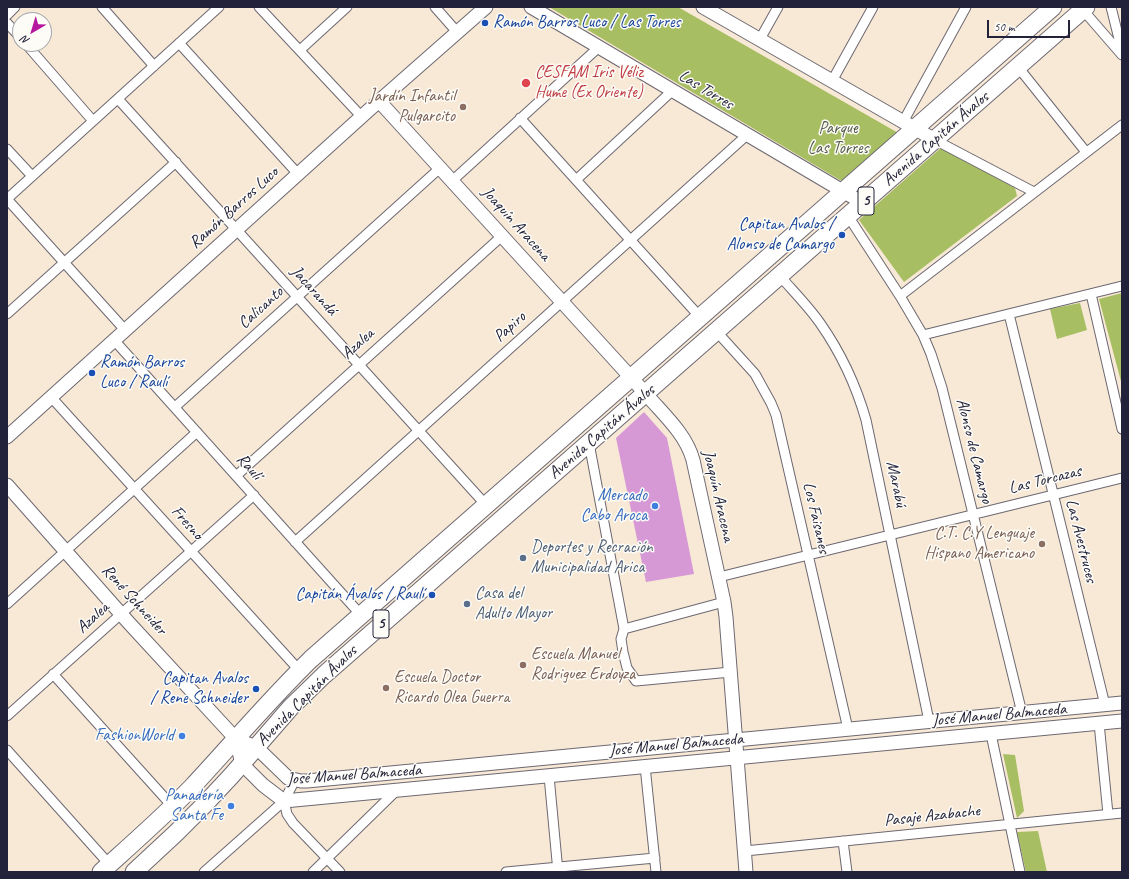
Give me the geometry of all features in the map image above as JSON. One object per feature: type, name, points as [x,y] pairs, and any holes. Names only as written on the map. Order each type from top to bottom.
[{"type":"highway","name":"Avenida Capitán Ávalos","points":[[105,868],[172,806],[215,763],[299,670],[843,192],[909,125],[1053,7]]},
{"type":"highway","name":"Avenida Capitán Ávalos","points":[[134,872],[189,820],[242,764],[291,707],[324,675],[717,332],[1084,8]]},
{"type":"street","points":[[7,14],[15,7]]},
{"type":"street","points":[[102,7],[154,66]]},
{"type":"street","points":[[259,7],[361,116]]},
{"type":"street","points":[[300,50],[346,7]]},
{"type":"street","points":[[435,7],[457,32]]},
{"type":"street","name":"Ramón Barros Luco","points":[[7,437],[361,116],[486,7]]},
{"type":"street","name":"Las Torres","points":[[531,7],[862,203]]},
{"type":"street","points":[[703,7],[935,140],[1034,192]]},
{"type":"street","points":[[760,39],[778,7]]},
{"type":"street","points":[[832,81],[873,7]]},
{"type":"street","points":[[909,125],[966,7]]},
{"type":"street","points":[[1111,7],[1122,51]]},
{"type":"street","points":[[125,330],[7,199],[216,8]]},
{"type":"street","points":[[1084,8],[1122,55]]},
{"type":"street","points":[[179,43],[298,174]]},
{"type":"street","points":[[452,181],[599,47]]},
{"type":"street","points":[[33,52],[94,121]]},
{"type":"street","points":[[1018,67],[1086,152]]},
{"type":"street","points":[[576,180],[672,91]]},
{"type":"street","name":"Jacarandá","points":[[118,99],[486,505]]},
{"type":"street","name":"Joaquín Aracena","points":[[378,101],[646,394],[684,438],[691,453],[724,602],[731,672],[746,872]]},
{"type":"street","points":[[520,118],[700,317]]},
{"type":"street","points":[[900,296],[1122,125]]},
{"type":"street","name":"Papiro","points":[[295,542],[747,135]]},
{"type":"street","points":[[7,149],[32,176]]},
{"type":"street","points":[[7,314],[176,162]]},
{"type":"street","name":"Calicanto","points":[[175,407],[440,168]]},
{"type":"street","name":"Alonso de Camargo","points":[[848,216],[900,296],[923,335],[931,354],[942,388],[1022,713]]},
{"type":"street","name":"Azalea","points":[[236,476],[502,236]]},
{"type":"street","name":"Marabú","points":[[780,276],[819,322],[843,360],[853,381],[866,420],[929,721]]},
{"type":"street","points":[[923,335],[1122,286]]},
{"type":"street","points":[[1091,294],[1122,429]]},
{"type":"street","name":"Las Avestruces","points":[[1009,314],[1105,705]]},
{"type":"street","name":"Los Faisanes","points":[[717,332],[755,374],[776,415],[848,729]]},
{"type":"street","name":"Raulí","points":[[114,340],[361,615]]},
{"type":"street","name":"Fresno","points":[[51,397],[299,670]]},
{"type":"street","points":[[7,604],[197,432]]},
{"type":"street","points":[[589,443],[624,629],[621,639],[627,668],[636,681],[731,672]]},
{"type":"street","name":"Las Torcazas","points":[[719,576],[1122,478]]},
{"type":"street","name":"René Schneider","points":[[7,485],[121,613],[236,738]]},
{"type":"street","name":"Azalea","points":[[7,716],[254,495]]},
{"type":"street","points":[[624,629],[724,602]]},
{"type":"street","points":[[53,674],[172,806]]},
{"type":"street","name":"José Manuel Balmaceda","points":[[236,738],[256,747],[288,778],[301,781],[1122,703]]},
{"type":"street","name":"José Manuel Balmaceda","points":[[242,764],[263,785],[284,801],[1122,721]]},
{"type":"street","points":[[1099,724],[1108,814]]},
{"type":"street","points":[[991,734],[1020,872]]},
{"type":"street","points":[[236,738],[242,764]]},
{"type":"street","points":[[7,750],[105,868]]},
{"type":"street","points":[[645,766],[656,872]]},
{"type":"street","points":[[549,776],[558,870]]},
{"type":"street","points":[[204,872],[284,801],[295,780]]},
{"type":"street","points":[[313,872],[397,790]]},
{"type":"street","points":[[284,801],[287,814],[293,823],[340,872]]},
{"type":"street","name":"Pasaje Azabache","points":[[745,851],[1108,814],[1121,815]]},
{"type":"street","points":[[842,841],[847,872]]},
{"type":"street","points":[[506,872],[558,870],[655,858]]},
{"type":"green space","name":"Parque Las Torres","points":[[549,7],[678,7],[900,134],[845,183]]},
{"type":"green space","name":"Parque Las Torres","points":[[943,146],[1015,188],[1017,196],[904,282],[859,220]]},
{"type":"green space","points":[[1122,293],[1122,385],[1099,299]]},
{"type":"green space","points":[[1080,303],[1087,330],[1057,339],[1050,309]]},
{"type":"green space","points":[[1003,754],[1015,755],[1024,811],[1017,818]]},
{"type":"green space","points":[[1038,831],[1047,872],[1026,872],[1017,832]]},
{"type":"building","name":"Mercado Cabo Aroca","points":[[644,412],[667,438],[694,574],[646,582],[616,438]]},
{"type":"place","name":"Ramón Barros Luco / Las Torres","points":[[485,23]]},
{"type":"place","name":"CESFAM Iris Véliz Hume (Ex Oriente)","points":[[526,83]]},
{"type":"place","name":"Jardín Infantil Pulgarcito","points":[[463,107]]},
{"type":"place","name":"Capitan Avalos / Alonso de Camargo","points":[[842,235]]},
{"type":"place","name":"Ramón Barros Luco / Raulí","points":[[92,373]]},
{"type":"place","name":"Mercado Cabo Aroca","points":[[655,506]]},
{"type":"place","name":"C.T. C.Y Lenguaje Hispano Americano","points":[[1042,544]]},
{"type":"place","name":"Deportes y Recración Municipalidad Arica","points":[[523,558]]},
{"type":"place","name":"Capitán Ávalos / Raulí","points":[[432,595]]},
{"type":"place","name":"Casa del Adulto Mayor","points":[[467,604]]},
{"type":"place","name":"Escuela Manuel Rodriguez Erdoyza","points":[[523,665]]},
{"type":"place","name":"Escuela Doctor Ricardo Olea Guerra","points":[[386,688]]},
{"type":"place","name":"Capitan Avalos / Rene Schneider","points":[[256,689]]},
{"type":"place","name":"FashionWorld","points":[[182,736]]},
{"type":"place","name":"Panadería Santa Fe","points":[[231,806]]}]
